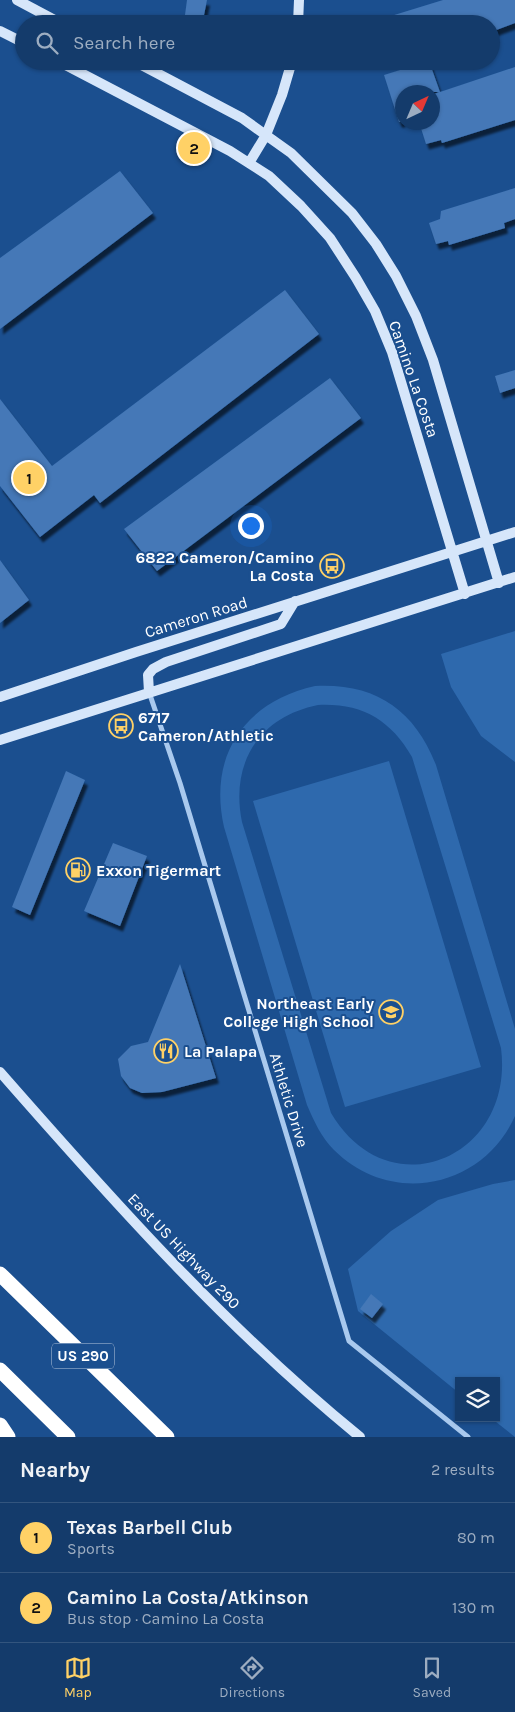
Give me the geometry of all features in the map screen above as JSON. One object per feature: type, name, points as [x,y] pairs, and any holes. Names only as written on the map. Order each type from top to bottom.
[{"type":"highway","name":"US 290","points":[[0,1274],[166,1437]]},
{"type":"highway","points":[[0,1370],[68,1437]]},
{"type":"highway","points":[[0,1425],[8,1437]]},
{"type":"main road","points":[[17,0],[45,15]]},
{"type":"main road","points":[[298,0],[298,15]]},
{"type":"main road","points":[[0,31],[15,38]]},
{"type":"main road","name":"Camino La Costa","points":[[75,70],[230,151],[269,176],[301,206],[330,238],[375,311],[392,352],[466,594]]},
{"type":"main road","name":"Camino La Costa","points":[[151,70],[242,118],[291,153],[352,213],[376,244],[396,276],[416,316],[433,360],[498,583]]},
{"type":"main road","points":[[249,163],[266,135],[282,96],[289,70]]},
{"type":"main road","name":"Cameron Road","points":[[0,697],[515,532]]},
{"type":"main road","points":[[0,740],[515,577]]},
{"type":"main road","points":[[149,692],[148,675],[153,669],[166,662],[281,624],[295,601]]},
{"type":"main road","name":"East US Highway 290","points":[[0,1072],[201,1293],[272,1361],[360,1437]]},
{"type":"street","name":"Athletic Drive","points":[[149,692],[182,792],[349,1342],[468,1437]]},
{"type":"shaded area","points":[[515,631],[515,762],[481,736],[451,687],[441,654]]},
{"type":"shaded area","points":[[315,686],[337,686],[356,689],[374,695],[390,703],[404,715],[427,745],[436,765],[515,1029],[515,1116],[500,1140],[481,1160],[459,1173],[434,1181],[408,1183],[382,1179],[357,1168],[334,1150],[325,1140],[307,1105],[224,827],[220,801],[221,777],[227,755],[237,736],[251,719],[269,705],[290,694]],"holes":[[[318,705],[333,705],[361,711],[384,723],[412,757],[501,1048],[500,1086],[488,1118],[469,1143],[443,1158],[414,1165],[384,1160],[356,1143],[331,1113],[242,822],[239,801],[241,781],[245,762],[253,746],[265,732],[280,720],[297,711]]]},
{"type":"shaded area","points":[[389,761],[481,1067],[345,1107],[253,801]]},
{"type":"shaded area","points":[[515,1180],[515,1437],[496,1422],[500,1422],[500,1377],[455,1377],[455,1390],[358,1311],[348,1269],[391,1231],[438,1200],[493,1184]]},
{"type":"building","points":[[187,0],[207,0],[204,15],[185,15]]},
{"type":"building","points":[[443,0],[515,0],[515,23],[500,29],[500,15],[394,15]]},
{"type":"building","points":[[515,67],[515,120],[442,143],[441,140],[426,144],[422,130],[440,130],[440,92]]},
{"type":"building","points":[[400,70],[432,70],[438,85],[395,85],[395,109],[384,75]]},
{"type":"building","points":[[120,171],[153,213],[0,329],[0,258]]},
{"type":"building","points":[[515,188],[515,219],[504,223],[505,228],[449,245],[448,241],[436,244],[429,223],[440,219],[441,211]]},
{"type":"building","points":[[285,290],[319,334],[100,503],[94,495],[40,537],[0,486],[0,399],[52,466]]},
{"type":"building","points":[[515,370],[515,388],[500,393],[495,376]]},
{"type":"building","points":[[330,378],[361,418],[157,571],[124,529]]},
{"type":"building","points":[[0,560],[29,600],[0,623]]},
{"type":"building","points":[[66,771],[85,780],[30,915],[12,907]]},
{"type":"building","points":[[113,843],[147,856],[120,926],[84,911]]},
{"type":"building","points":[[180,964],[216,1078],[162,1092],[142,1093],[130,1088],[121,1076],[118,1059],[131,1046],[148,1042]]},
{"type":"building","points":[[371,1294],[383,1304],[372,1318],[360,1309]]},
{"type":"place","name":"Camino La Costa/Atkinson","points":[[194,148]]},
{"type":"place","name":"Texas Barbell Club","points":[[29,478]]},
{"type":"place","name":"6822 Cameron/Camino La Costa","points":[[332,566]]},
{"type":"place","name":"6717 Cameron/Athletic","points":[[121,726]]},
{"type":"place","name":"Exxon Tigermart","points":[[78,870]]},
{"type":"place","name":"Northeast Early College High School","points":[[391,1012]]},
{"type":"place","name":"La Palapa","points":[[166,1051]]}]
